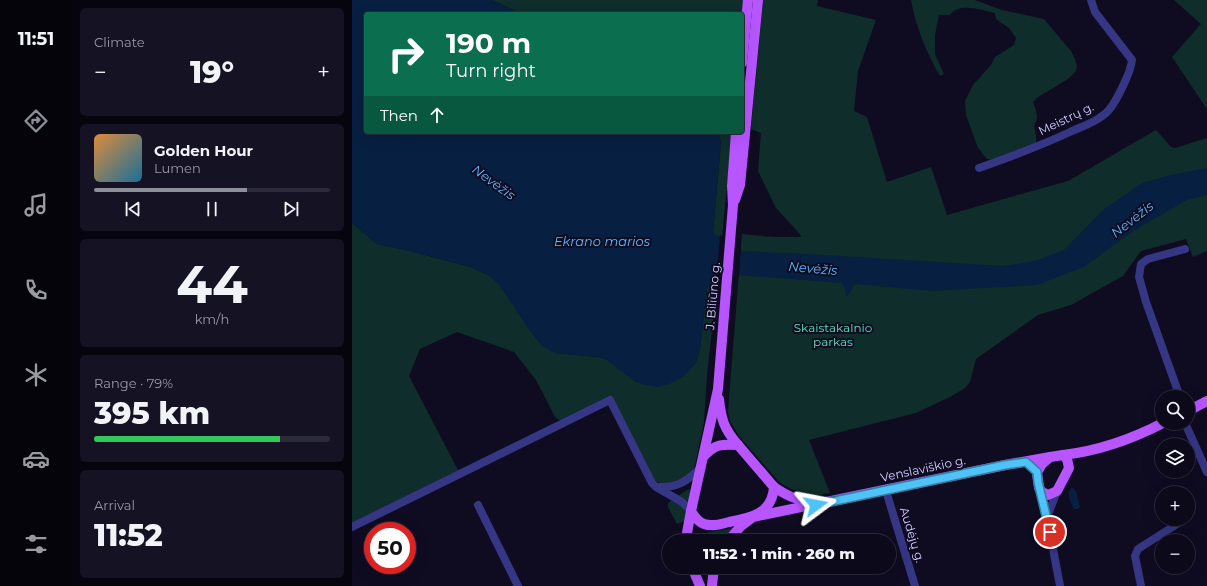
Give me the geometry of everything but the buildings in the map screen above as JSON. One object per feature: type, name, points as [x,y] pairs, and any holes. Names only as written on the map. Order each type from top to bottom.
[{"type":"main road","points":[[744,42],[748,0]]},
{"type":"main road","name":"J. Biliūno g.","points":[[702,462],[718,389],[731,234],[734,205],[740,185],[758,0]]},
{"type":"main road","name":"J. Biliūno g.","points":[[734,205],[732,186],[736,134]]},
{"type":"main road","name":"J. Biliūno g.","points":[[718,389],[722,423],[738,445]]},
{"type":"main road","points":[[1195,407],[1207,402]]},
{"type":"main road","points":[[1081,452],[1069,468],[1057,491],[1048,495],[1045,494],[1039,488],[1037,472],[1042,464],[1050,457],[1081,452],[1130,438],[1155,427]]},
{"type":"main road","points":[[687,534],[702,462],[714,447],[721,445],[738,445],[774,487],[773,496],[769,504],[741,526],[734,534]]},
{"type":"main road","points":[[1063,455],[1067,459],[1069,468]]},
{"type":"main road","name":"Venslaviškio g.","points":[[753,517],[1050,457]]},
{"type":"main road","points":[[1026,462],[1037,472]]},
{"type":"main road","name":"Venslaviškio g.","points":[[774,487],[797,499],[825,503]]},
{"type":"main road","points":[[691,512],[697,520],[703,524],[712,526],[753,517]]},
{"type":"main road","points":[[695,574],[700,586]]},
{"type":"main road","points":[[712,586],[713,574]]},
{"type":"street","name":"Meistrų g.","points":[[979,168],[1036,147],[1094,122],[1109,109],[1125,80],[1131,67],[1132,60],[1095,12],[1091,0]]},
{"type":"street","points":[[1178,390],[1139,277],[1141,264],[1148,259],[1185,249]]},
{"type":"street","points":[[352,527],[610,400],[652,484],[682,502],[691,512]]},
{"type":"street","points":[[1188,430],[1207,472]]},
{"type":"street","points":[[656,487],[667,488],[680,484],[689,479],[702,462]]},
{"type":"street","points":[[1039,488],[1047,517],[1060,586]]},
{"type":"street","name":"Audėjų g.","points":[[886,491],[915,586]]},
{"type":"street","points":[[1047,517],[1057,491]]},
{"type":"street","points":[[478,505],[518,586]]},
{"type":"street","points":[[1141,586],[1135,556],[1138,549],[1173,526]]},
{"type":"green space","points":[[492,0],[744,0],[742,12],[515,11]]},
{"type":"green space","name":"Skaistakalnio parkas","points":[[763,0],[818,0],[817,6],[876,20],[858,71],[854,111],[867,117],[887,182],[931,167],[947,215],[1068,181],[1156,130],[1171,147],[1175,148],[1207,138],[1207,251],[1193,257],[1186,239],[1141,251],[1123,276],[1071,305],[1038,315],[976,359],[970,382],[965,388],[950,397],[916,413],[809,440],[830,493],[817,496],[791,489],[779,482],[739,436],[730,421],[728,412],[742,234],[774,237],[801,237],[800,234],[776,208],[758,171],[761,133],[751,129]]},
{"type":"green space","points":[[911,0],[975,0],[1002,10],[1044,19],[1071,51],[1077,67],[1075,72],[1068,79],[1038,97],[1033,102],[1037,118],[1034,126],[1036,144],[995,160],[987,159],[978,148],[966,115],[965,101],[973,85],[991,65],[995,57],[1014,45],[1016,38],[1009,28],[996,19],[995,13],[977,9],[965,8],[954,11],[950,15],[939,15],[935,35],[935,54],[944,74],[940,76],[922,39]]},
{"type":"green space","points":[[1174,0],[1207,0],[1207,109],[1172,57],[1201,24]]},
{"type":"green space","points":[[719,134],[732,134],[722,238],[715,235],[713,232],[721,143]]},
{"type":"green space","points":[[352,223],[377,244],[471,267],[490,276],[499,284],[531,332],[543,346],[555,353],[606,359],[635,381],[647,385],[689,371],[696,362],[700,349],[707,288],[709,285],[717,283],[707,376],[704,422],[695,466],[692,471],[688,476],[678,482],[667,484],[655,481],[611,396],[561,421],[555,417],[536,380],[514,352],[457,332],[420,349],[409,376],[460,474],[352,527]]},
{"type":"green space","points":[[691,489],[685,521],[677,524],[668,507],[668,503],[687,490]]},
{"type":"green space","points":[[733,528],[728,534],[700,534]]},
{"type":"water","name":"Ekrano marios","points":[[352,0],[492,0],[516,12],[364,12],[364,134],[719,134],[721,143],[713,232],[715,235],[742,251],[1003,266],[1035,261],[1064,250],[1103,210],[1142,183],[1171,175],[1207,168],[1207,195],[1187,200],[1133,231],[1084,267],[1037,285],[932,291],[855,284],[847,297],[842,283],[739,275],[712,284],[707,288],[700,349],[696,362],[681,378],[669,384],[658,387],[635,381],[606,359],[555,353],[543,346],[531,332],[499,284],[490,276],[471,267],[377,244],[352,223]]},
{"type":"water","points":[[1072,487],[1076,491],[1080,507],[1078,509],[1074,509],[1070,501],[1069,492]]},
{"type":"pier","points":[[720,235],[741,248],[739,277],[716,285]]},
{"type":"route","points":[[816,505],[1005,465],[1026,462],[1037,472],[1050,532]]},
{"type":"water label","name":"Nevėžis","points":[[494,182]]},
{"type":"water label","name":"Nevėžis","points":[[1132,219]]},
{"type":"water label","name":"Nevėžis","points":[[813,268]]}]
